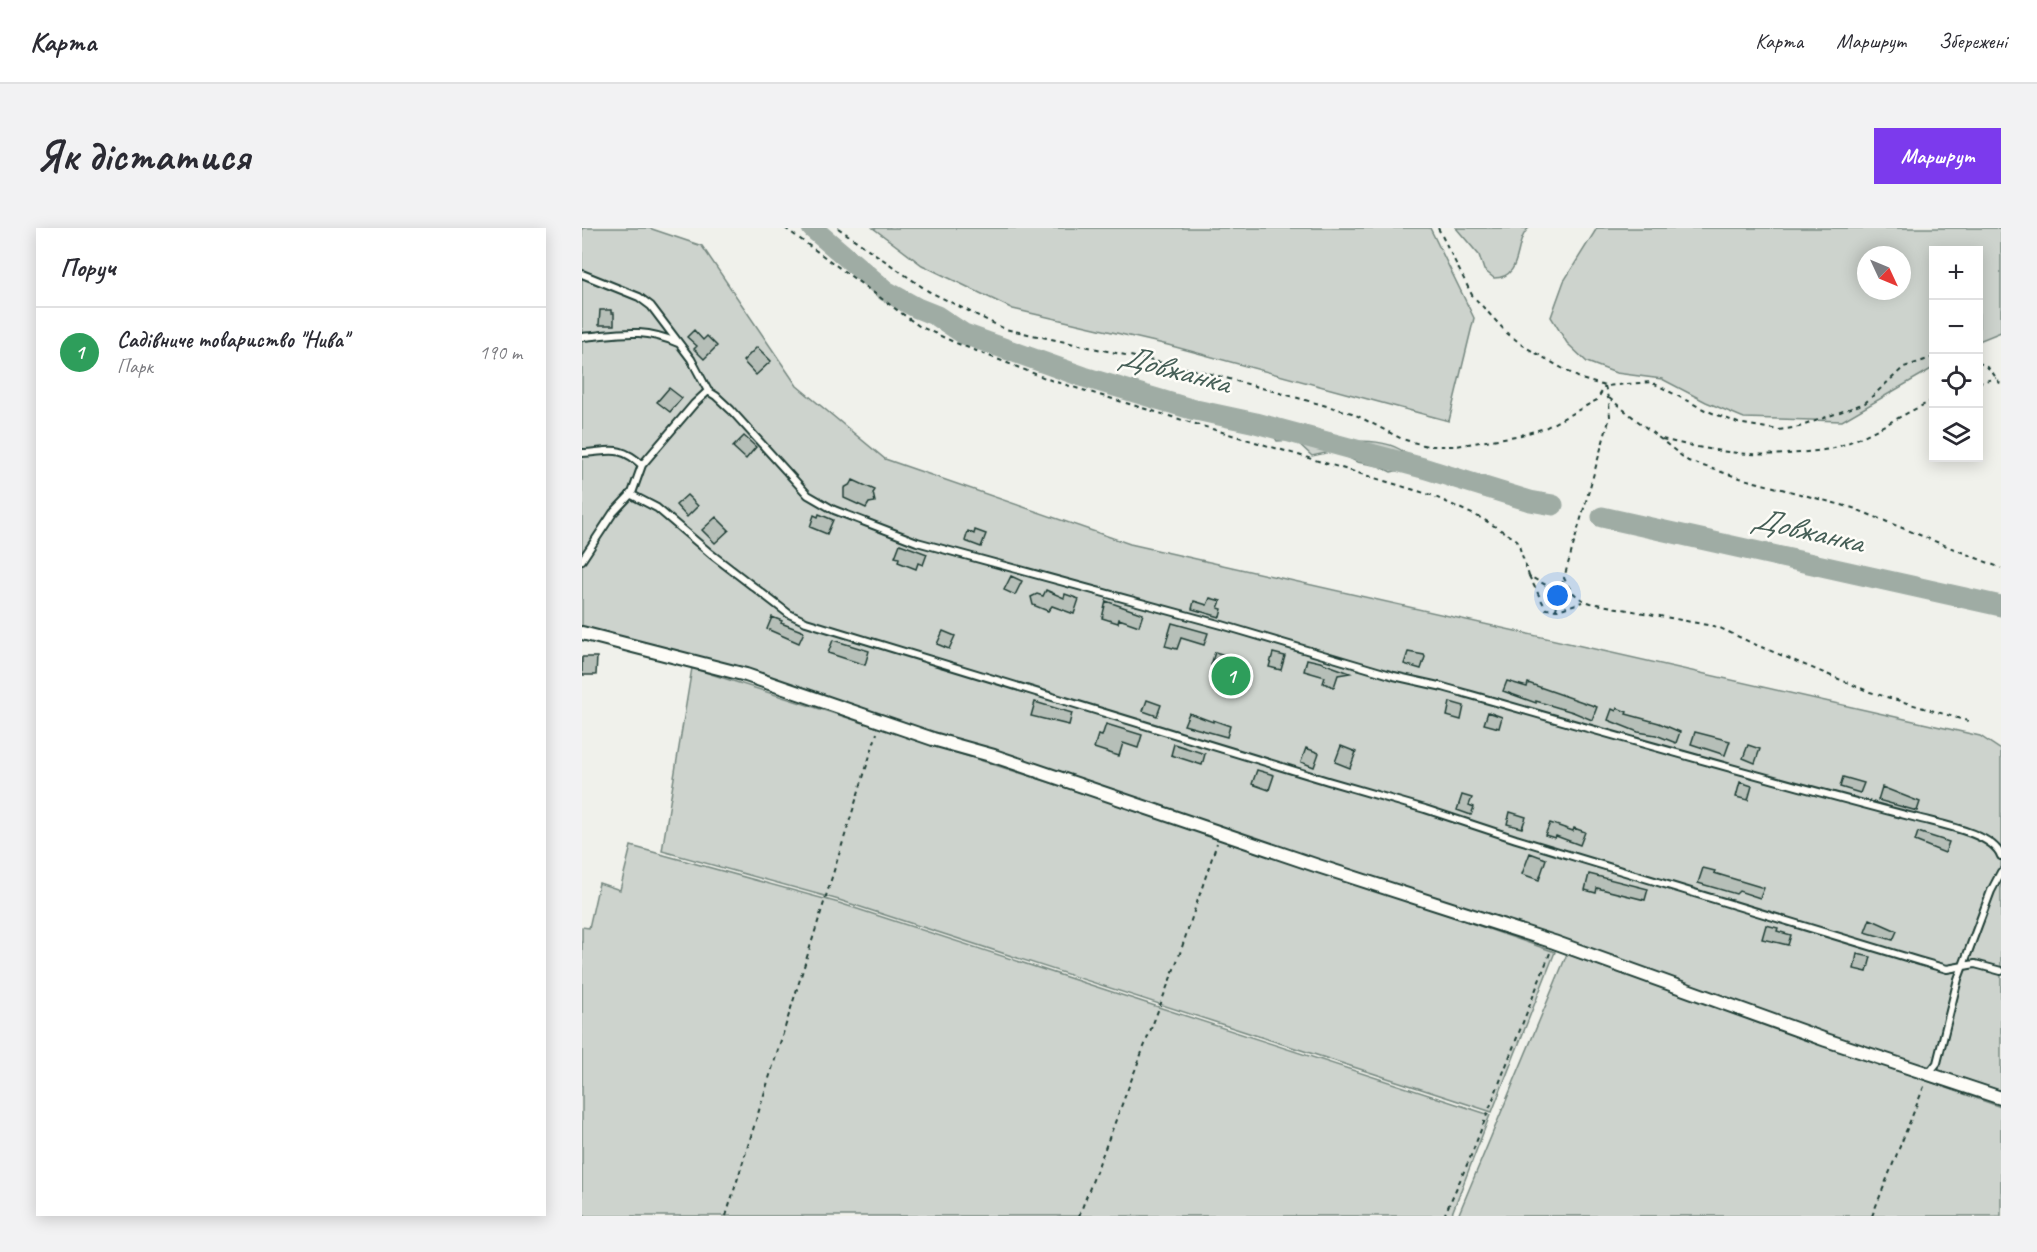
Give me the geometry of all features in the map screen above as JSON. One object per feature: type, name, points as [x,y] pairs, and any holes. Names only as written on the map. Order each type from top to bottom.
[{"type":"street","points":[[582,633],[746,675],[933,739],[994,756],[1221,831],[1315,865],[1554,942],[1826,1040],[2001,1098]]},
{"type":"lane","points":[[582,274],[639,297],[651,306],[680,343],[708,391],[732,410],[808,495],[834,510],[917,542],[1222,625],[1394,676],[1443,687],[1782,783],[1954,828],[1988,840],[2001,856]]},
{"type":"lane","points":[[582,337],[629,332],[651,334],[680,343]]},
{"type":"lane","points":[[582,560],[613,513],[630,494],[642,465],[708,391]]},
{"type":"lane","points":[[582,453],[611,450],[627,453],[642,465]]},
{"type":"lane","points":[[630,494],[657,508],[711,555],[789,614],[806,622],[1919,961],[1947,969],[1976,964],[2001,972]]},
{"type":"lane","points":[[1929,1073],[1937,1063],[1958,979],[1991,891],[2001,872]]},
{"type":"path","points":[[785,228],[919,326],[1053,381],[1431,495],[1483,519],[1517,540],[1529,576],[1546,609],[1556,610],[1585,601]]},
{"type":"path","points":[[838,228],[928,291],[1005,329],[1204,372],[1352,413],[1402,439],[1427,446],[1456,446],[1521,435],[1545,428],[1597,400],[1605,386]]},
{"type":"path","points":[[1438,228],[1472,295],[1508,334],[1551,363],[1581,379],[1605,386],[1651,382],[1671,390],[1705,410],[1738,423],[1779,430],[1799,427],[1865,402],[1904,367],[1929,359]]},
{"type":"path","points":[[1983,365],[1990,369],[2001,385]]},
{"type":"path","points":[[1983,382],[1997,378]]},
{"type":"path","points":[[1556,610],[1559,592],[1610,417],[1605,386]]},
{"type":"path","points":[[1608,398],[1688,461],[1740,478],[1853,508],[2001,568]]},
{"type":"path","points":[[1659,438],[1710,450],[1782,455],[1832,448],[1867,435],[1929,402]]},
{"type":"path","points":[[1529,576],[1559,592]]},
{"type":"path","points":[[1564,578],[1570,591],[1585,601],[1718,627],[1763,649],[1870,692],[1971,722]]},
{"type":"path","points":[[726,1216],[881,721]]},
{"type":"path","points":[[1079,1216],[1179,956],[1221,831]]},
{"type":"path","points":[[1444,1216],[1470,1158],[1554,942]]},
{"type":"path","points":[[1872,1216],[1929,1073]]},
{"type":"shaded area","points":[[582,228],[649,228],[702,246],[797,386],[885,459],[1130,544],[1980,736],[2001,750],[2001,1096],[1324,862],[582,627]]},
{"type":"shaded area","points":[[873,228],[1430,228],[1474,318],[1449,421],[1168,345],[1013,309],[922,265]]},
{"type":"shaded area","points":[[1456,228],[1529,228],[1524,234],[1510,272],[1494,278],[1484,270],[1479,255]]},
{"type":"shaded area","points":[[1597,228],[2001,228],[2001,332],[1983,339],[1983,246],[1929,246],[1929,370],[1842,421],[1744,418],[1706,402],[1662,379],[1616,373],[1587,362],[1567,343],[1551,317],[1564,281]]},
{"type":"shaded area","points":[[1279,428],[1299,434],[1310,429],[1319,430],[1333,446],[1353,442],[1377,442],[1398,449],[1407,455],[1412,463],[1405,469],[1391,472],[1379,466],[1357,462],[1335,451],[1312,456],[1295,440],[1277,441],[1272,433]]},
{"type":"shaded area","points":[[692,668],[1251,847],[1555,952],[1492,1112],[839,900],[662,851]]},
{"type":"shaded area","points":[[631,846],[839,903],[1490,1115],[1451,1216],[582,1216],[582,927],[589,928],[599,883],[620,890]]},
{"type":"shaded area","points":[[1567,954],[2001,1107],[2001,1216],[1458,1216]]},
{"type":"building","points":[[600,310],[611,310],[611,313],[614,313],[614,325],[599,325]]},
{"type":"building","points":[[694,330],[703,340],[707,336],[717,346],[704,359],[694,349],[697,346],[687,337]]},
{"type":"building","points":[[757,347],[771,361],[756,375],[743,361]]},
{"type":"building","points":[[669,388],[682,398],[670,412],[657,402]]},
{"type":"building","points":[[744,436],[756,447],[746,459],[733,447]]},
{"type":"building","points":[[853,480],[875,490],[873,493],[875,502],[869,503],[866,508],[844,498],[844,488]]},
{"type":"building","points":[[687,495],[698,506],[687,517],[676,505]]},
{"type":"building","points":[[819,514],[833,520],[827,534],[810,527],[814,515],[818,517]]},
{"type":"building","points":[[716,517],[729,530],[715,543],[702,530]]},
{"type":"building","points":[[975,530],[986,534],[981,547],[965,541],[968,531],[974,534]]},
{"type":"building","points":[[900,544],[927,554],[923,565],[918,563],[916,569],[898,562],[899,558],[895,557]]},
{"type":"building","points":[[1011,576],[1022,581],[1015,595],[1004,590]]},
{"type":"building","points":[[1046,590],[1064,598],[1065,594],[1079,599],[1074,614],[1052,606],[1048,611],[1033,605],[1031,597],[1037,594],[1043,596]]},
{"type":"building","points":[[1210,598],[1221,601],[1218,608],[1222,609],[1220,617],[1192,609],[1194,601],[1207,605]]},
{"type":"building","points":[[1106,601],[1143,614],[1139,626],[1119,619],[1118,623],[1102,618]]},
{"type":"building","points":[[772,617],[804,632],[799,643],[767,629]]},
{"type":"building","points":[[1172,623],[1208,633],[1204,645],[1181,638],[1177,649],[1165,646]]},
{"type":"building","points":[[943,631],[955,636],[949,649],[937,644]]},
{"type":"building","points":[[833,640],[869,651],[865,665],[828,653]]},
{"type":"building","points":[[1215,652],[1232,657],[1227,670],[1211,665]]},
{"type":"building","points":[[1408,652],[1424,655],[1421,669],[1404,664]]},
{"type":"building","points":[[1273,653],[1285,656],[1281,670],[1269,667]]},
{"type":"building","points":[[582,657],[597,657],[596,675],[582,675]]},
{"type":"building","points":[[1307,659],[1350,673],[1338,675],[1334,687],[1323,683],[1325,677],[1304,671]]},
{"type":"building","points":[[1507,681],[1527,687],[1528,683],[1597,707],[1592,720],[1503,691]]},
{"type":"building","points":[[1147,700],[1161,705],[1157,716],[1143,711]]},
{"type":"building","points":[[1035,702],[1072,713],[1069,725],[1031,716]]},
{"type":"building","points":[[1450,702],[1464,706],[1461,720],[1447,716]]},
{"type":"building","points":[[1617,708],[1627,712],[1626,714],[1659,723],[1680,732],[1676,743],[1608,720],[1612,709],[1616,711]]},
{"type":"building","points":[[1488,712],[1502,717],[1499,728],[1484,724]]},
{"type":"building","points":[[1189,713],[1230,726],[1227,737],[1184,725]]},
{"type":"building","points":[[1106,724],[1142,735],[1138,748],[1123,743],[1119,756],[1094,748],[1098,735],[1102,736]]},
{"type":"building","points":[[1695,732],[1730,741],[1725,755],[1691,744]]},
{"type":"building","points":[[1174,744],[1205,754],[1202,765],[1171,755]]},
{"type":"building","points":[[1748,745],[1760,749],[1755,763],[1743,758]]},
{"type":"building","points":[[1341,746],[1356,752],[1350,768],[1335,762]]},
{"type":"building","points":[[1306,748],[1319,753],[1314,767],[1301,762]]},
{"type":"building","points":[[1257,770],[1274,775],[1269,790],[1252,784]]},
{"type":"building","points":[[1843,777],[1864,783],[1860,793],[1840,787]]},
{"type":"building","points":[[1740,782],[1752,786],[1748,800],[1736,797]]},
{"type":"building","points":[[1882,787],[1920,802],[1917,811],[1878,800]]},
{"type":"building","points":[[1462,795],[1472,798],[1469,805],[1474,807],[1471,815],[1457,810]]},
{"type":"building","points":[[1510,812],[1526,817],[1522,828],[1507,824]]},
{"type":"building","points":[[1550,823],[1573,831],[1574,828],[1585,832],[1580,845],[1556,836],[1555,838],[1545,835]]},
{"type":"building","points":[[1918,832],[1949,842],[1945,853],[1915,841]]},
{"type":"building","points":[[1530,853],[1546,859],[1539,880],[1522,874]]},
{"type":"building","points":[[1703,868],[1764,888],[1760,898],[1739,891],[1736,894],[1698,883]]},
{"type":"building","points":[[1589,874],[1648,889],[1645,900],[1597,888],[1596,893],[1585,890]]},
{"type":"building","points":[[1870,919],[1897,931],[1893,940],[1865,932]]},
{"type":"building","points":[[1766,925],[1791,935],[1788,945],[1762,939]]},
{"type":"building","points":[[1857,954],[1871,957],[1867,972],[1854,969]]},
{"type":"waterway","name":"Довжанка","points":[[812,228],[886,291],[937,316],[964,334],[1084,377],[1191,409],[1256,423],[1423,468],[1530,501],[1553,505]]},
{"type":"waterway","name":"Довжанка","points":[[1602,517],[2001,606]]},
{"type":"place","name":"Садівниче товариство \"Нива\"","points":[[1231,676]]}]
